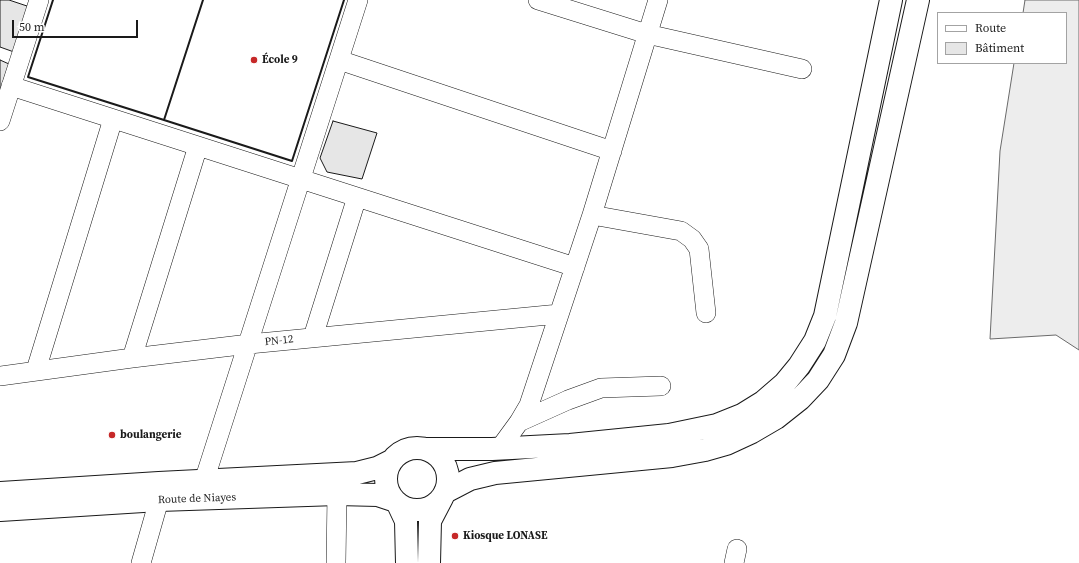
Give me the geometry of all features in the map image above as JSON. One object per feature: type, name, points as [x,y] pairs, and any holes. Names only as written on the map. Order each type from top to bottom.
[{"type":"main road","points":[[407,563],[406,521],[396,502],[389,493],[385,476],[391,461],[398,454],[407,449],[492,449],[570,445],[669,436],[717,425],[742,414],[763,402],[785,384],[815,341],[825,316],[891,0]]},
{"type":"main road","points":[[396,502],[407,509],[416,510],[430,507],[444,495],[470,479],[495,473],[672,456],[705,450],[726,444],[752,432],[776,418],[800,399],[818,380],[834,355],[846,323],[918,0]]},
{"type":"main road","points":[[427,449],[436,454],[443,462],[447,472],[448,482],[444,495],[430,521],[429,563]]},
{"type":"main road","name":"Route de Niayes","points":[[0,493],[357,473],[377,468],[391,461]]},
{"type":"main road","name":"Route de Niayes","points":[[0,510],[159,500],[338,494],[378,495],[396,502]]},
{"type":"street","points":[[0,121],[39,0]]},
{"type":"street","points":[[204,481],[358,0]]},
{"type":"street","points":[[500,448],[519,422],[529,405],[592,215],[658,0]]},
{"type":"street","points":[[546,1],[647,34],[802,69]]},
{"type":"street","points":[[339,60],[612,151]]},
{"type":"street","points":[[11,86],[575,267]]},
{"type":"street","points":[[36,370],[113,119]]},
{"type":"street","points":[[132,358],[198,146]]},
{"type":"street","points":[[313,337],[357,197]]},
{"type":"street","points":[[592,215],[680,231],[692,239],[699,249],[706,313]]},
{"type":"street","name":"PN-12","points":[[0,376],[36,370],[249,344],[559,314]]},
{"type":"street","points":[[519,422],[568,400],[601,388],[661,386]]},
{"type":"street","points":[[336,563],[338,494]]},
{"type":"street","points":[[141,563],[159,500]]},
{"type":"shaded area","points":[[1025,0],[1079,0],[1079,350],[1056,335],[990,339],[1000,151],[1014,64],[1067,64],[1067,12],[1023,12]]},
{"type":"building","points":[[0,0],[9,0],[30,7],[14,52],[0,47]]},
{"type":"building","points":[[0,60],[9,64],[0,91]]},
{"type":"building","points":[[333,121],[377,133],[362,179],[327,172],[320,158]]},
{"type":"wall","points":[[53,0],[28,77],[164,120]]},
{"type":"wall","points":[[203,0],[164,120],[292,161],[344,0]]},
{"type":"place","name":"École 9","points":[[254,60]]},
{"type":"place","name":"boulangerie","points":[[112,435]]},
{"type":"place","name":"Kiosque LONASE","points":[[455,536]]}]
